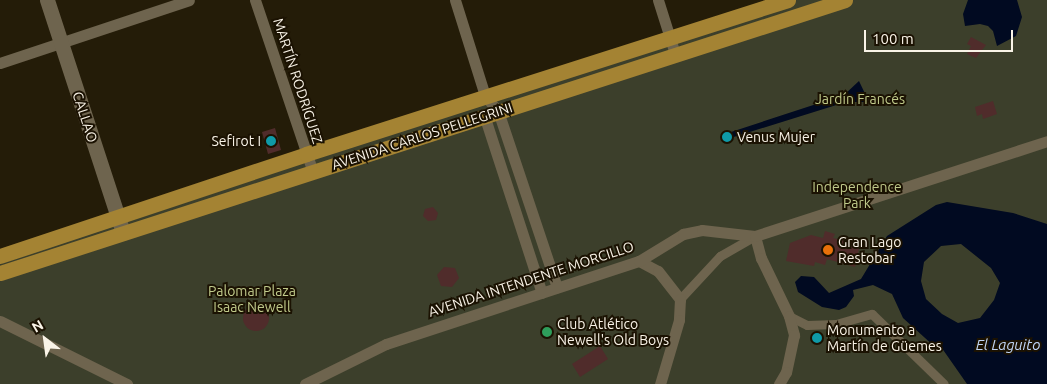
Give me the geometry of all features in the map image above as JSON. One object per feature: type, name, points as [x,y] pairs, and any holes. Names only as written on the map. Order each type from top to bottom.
[{"type":"main road","name":"CALLAO","points":[[47,0],[123,233]]},
{"type":"main road","name":"AVENIDA CARLOS PELLEGRINI","points":[[0,256],[484,96],[669,36],[788,0]]},
{"type":"main road","name":"AVENIDA CARLOS PELLEGRINI","points":[[0,273],[845,0]]},
{"type":"street","points":[[0,63],[189,0]]},
{"type":"street","name":"MARTÍN RODRÍGUEZ","points":[[255,0],[312,172]]},
{"type":"street","points":[[456,0],[484,96],[557,288]]},
{"type":"street","points":[[658,0],[675,54]]},
{"type":"street","points":[[491,113],[542,293]]},
{"type":"street","name":"AVENIDA INTENDENTE MORCILLO","points":[[1026,146],[1047,135]]},
{"type":"street","name":"AVENIDA INTENDENTE MORCILLO","points":[[309,382],[386,344],[639,261],[683,234],[702,230],[755,236],[1026,146],[1047,141]]},
{"type":"street","points":[[660,384],[679,320],[680,299],[720,256],[755,236],[775,292],[789,316],[794,335],[792,352],[779,384]]},
{"type":"street","points":[[639,261],[658,271],[680,299]]},
{"type":"street","points":[[789,316],[808,325],[836,324],[872,314],[944,384]]},
{"type":"street","points":[[0,322],[127,384]]},
{"type":"green space","name":"Independence Park","points":[[788,0],[1047,0],[1047,384],[0,384],[0,256]]},
{"type":"water","points":[[968,0],[1017,0],[1022,17],[1016,36],[997,46],[993,31],[988,26],[980,24],[965,26],[963,14]]},
{"type":"water","points":[[859,81],[869,102],[846,102],[724,140],[725,134],[844,95]]},
{"type":"water","name":"El Laguito","points":[[947,202],[1013,213],[1047,224],[1047,384],[967,384],[939,344],[935,347],[903,318],[892,294],[873,285],[853,290],[854,296],[846,307],[839,310],[822,307],[798,292],[795,282],[801,276],[814,277],[829,293],[861,279],[887,236],[936,205]],"holes":[[[961,244],[991,268],[1000,283],[994,300],[980,318],[958,323],[942,314],[926,299],[921,281],[924,262],[941,246]]]},
{"type":"building","points":[[971,37],[986,45],[976,58],[967,54],[971,46],[967,44]]},
{"type":"building","points":[[993,101],[997,114],[983,119],[982,114],[977,116],[975,107]]},
{"type":"building","name":"Sefirot I","points":[[275,128],[281,150],[268,154],[262,132]]},
{"type":"building","points":[[433,207],[438,213],[436,220],[428,221],[423,216],[425,209]]},
{"type":"building","points":[[825,231],[835,234],[833,238],[860,244],[855,267],[827,259],[825,265],[815,262],[814,266],[786,261],[790,243],[811,235],[823,238]]},
{"type":"building","points":[[444,267],[455,268],[459,278],[452,287],[441,286],[437,275]]},
{"type":"building","points":[[256,305],[265,309],[269,318],[265,327],[256,331],[247,327],[243,318],[247,309]]},
{"type":"building","points":[[600,346],[608,359],[580,377],[572,364]]},
{"type":"place","name":"Venus Mujer","points":[[727,137]]},
{"type":"place","name":"Sefirot I","points":[[271,141]]},
{"type":"place","name":"Gran Lago Restobar","points":[[828,250]]},
{"type":"place","name":"Club Atlético Newell's Old Boys","points":[[547,332]]},
{"type":"place","name":"Monumento a Martín de Güemes","points":[[817,338]]},
{"type":"park label","name":"Jardín Francés","points":[[860,99]]},
{"type":"park label","name":"Palomar Plaza Isaac Newell","points":[[252,300]]}]
